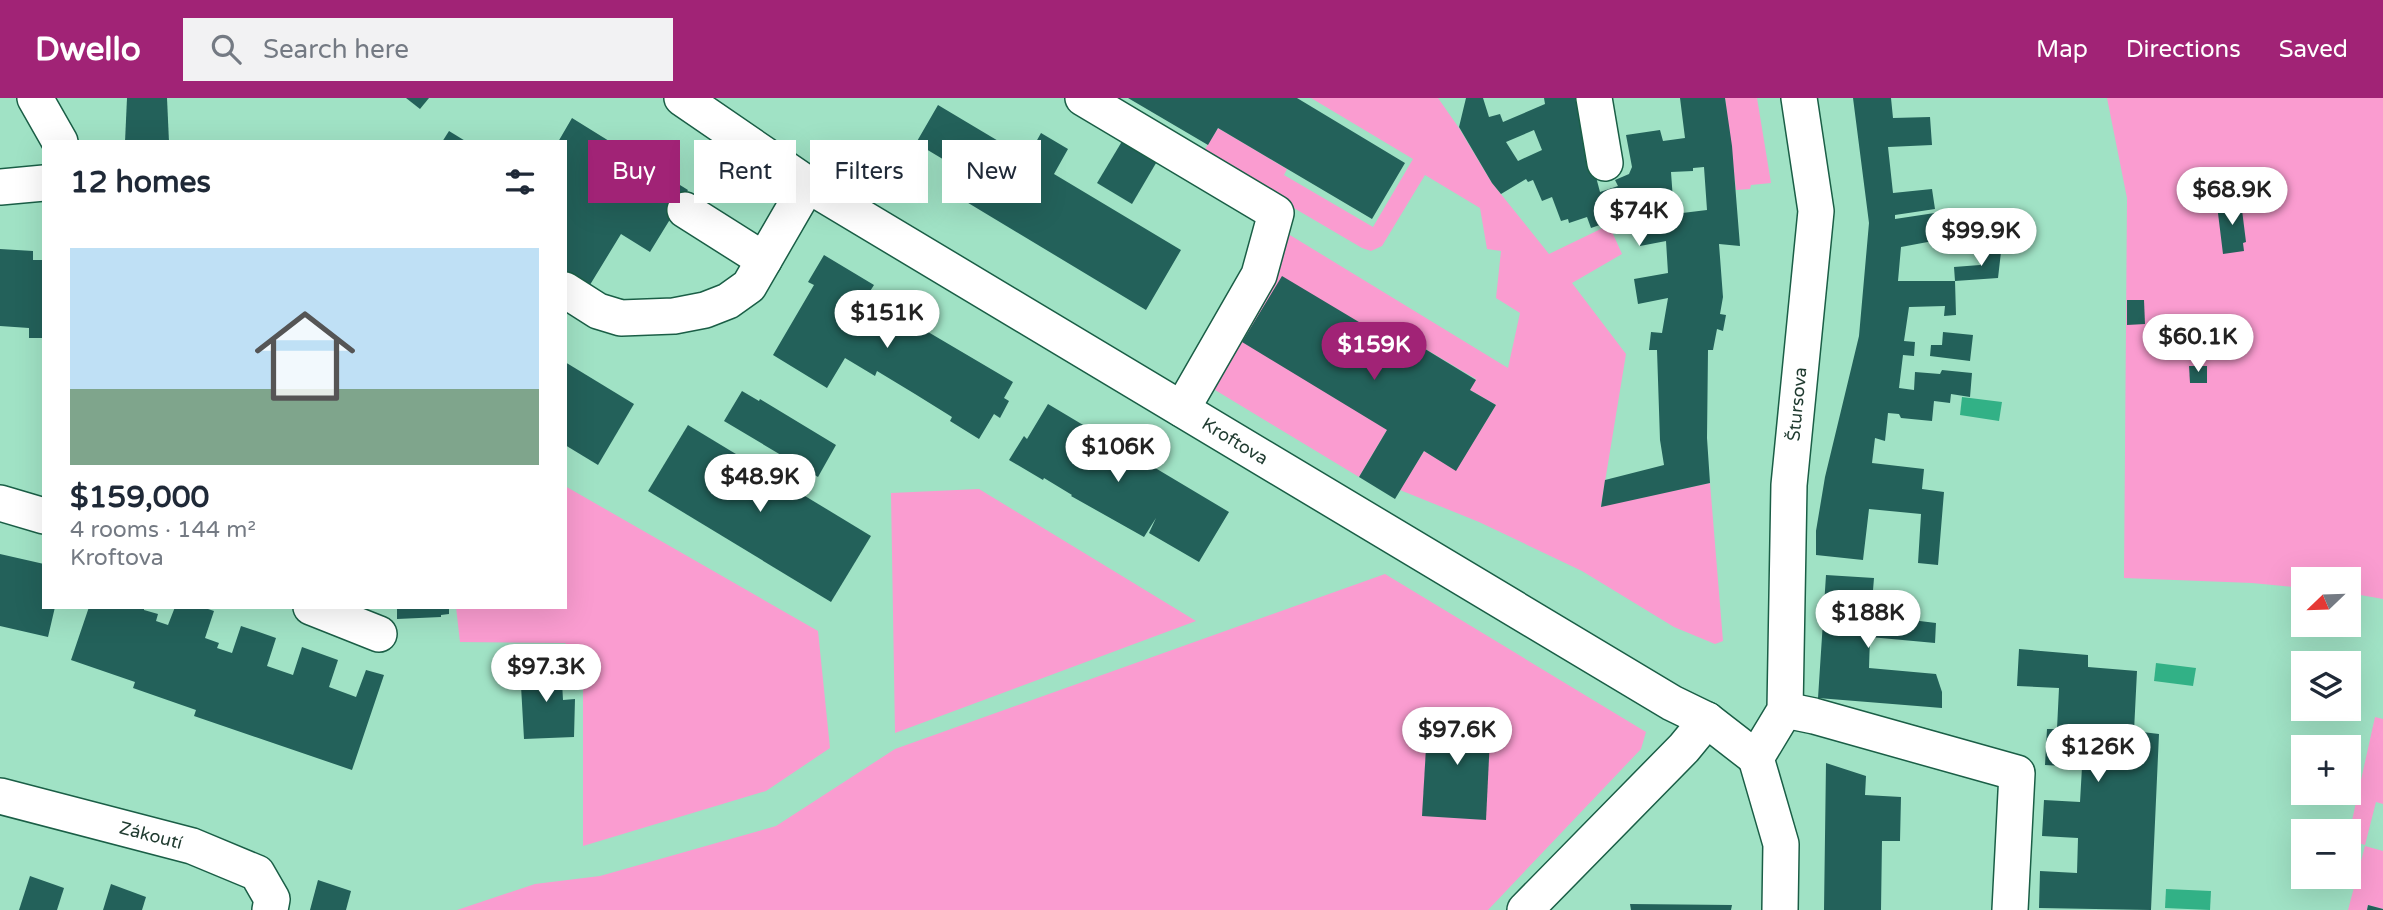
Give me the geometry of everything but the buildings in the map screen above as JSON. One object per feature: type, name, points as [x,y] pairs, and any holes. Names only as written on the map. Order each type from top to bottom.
[{"type":"street","points":[[35,98],[59,140]]},
{"type":"street","name":"Kroftova","points":[[682,98],[808,184],[1672,703],[1707,720],[1756,758]]},
{"type":"street","points":[[1083,98],[1276,213],[1259,275],[1182,409]]},
{"type":"street","points":[[1594,98],[1605,163]]},
{"type":"street","name":"Štursova","points":[[1785,710],[1789,485],[1816,211],[1799,98]]},
{"type":"street","points":[[0,187],[42,183]]},
{"type":"street","points":[[567,291],[597,311],[621,318],[674,316],[705,310],[735,297],[749,286],[808,184]]},
{"type":"street","points":[[685,210],[764,260]]},
{"type":"street","points":[[0,503],[42,515]]},
{"type":"street","points":[[316,609],[379,634]]},
{"type":"street","points":[[1780,910],[1781,844],[1756,758],[1785,710],[2017,774],[2010,910]]},
{"type":"street","points":[[1525,910],[1684,748],[1707,720]]},
{"type":"street","name":"Zákoutí","points":[[0,796],[192,846],[257,873],[272,899],[271,910]]},
{"type":"shaded area","points":[[1311,98],[1438,98],[1492,183],[1549,254],[1609,225],[1622,254],[1572,283],[1626,354],[1601,506],[1710,483],[1723,641],[1715,644],[1674,627],[1582,571],[1479,522],[1400,490],[1424,451],[1456,470],[1496,405],[1470,390],[1476,379],[1390,328],[1384,337],[1387,430],[1359,477],[1192,376],[1280,229],[1508,368],[1520,313],[1496,298],[1501,251],[1487,249],[1480,208],[1425,175],[1382,246],[1371,251],[1202,154],[1218,128],[1287,169],[1284,175],[1373,227],[1413,159]]},
{"type":"shaded area","points":[[1725,98],[1757,98],[1771,183],[1736,190]]},
{"type":"shaded area","points":[[2107,98],[2383,98],[2383,599],[2361,595],[2361,567],[2291,567],[2291,587],[2124,578],[2127,198]]},
{"type":"shaded area","points":[[1962,397],[2002,402],[1999,421],[1960,415]]},
{"type":"shaded area","points":[[567,487],[818,631],[830,748],[766,791],[583,846],[583,659],[565,643],[460,642],[456,609],[567,609]]},
{"type":"shaded area","points":[[979,489],[1196,621],[895,733],[891,493]]},
{"type":"shaded area","points":[[1385,574],[1646,732],[1641,749],[1488,910],[457,910],[535,884],[600,876],[776,826],[895,749]]},
{"type":"shaded area","points":[[2156,663],[2196,668],[2193,686],[2154,681]]},
{"type":"shaded area","points":[[2375,717],[2383,719],[2383,804],[2376,802],[2365,845],[2361,844],[2361,819],[2352,819],[2355,805],[2361,805],[2361,780]]},
{"type":"shaded area","points":[[2365,846],[2383,851],[2383,909],[2368,905],[2367,910],[2348,910],[2354,889],[2361,889],[2361,861]]},
{"type":"shaded area","points":[[2166,889],[2211,891],[2210,910],[2165,908]]}]
